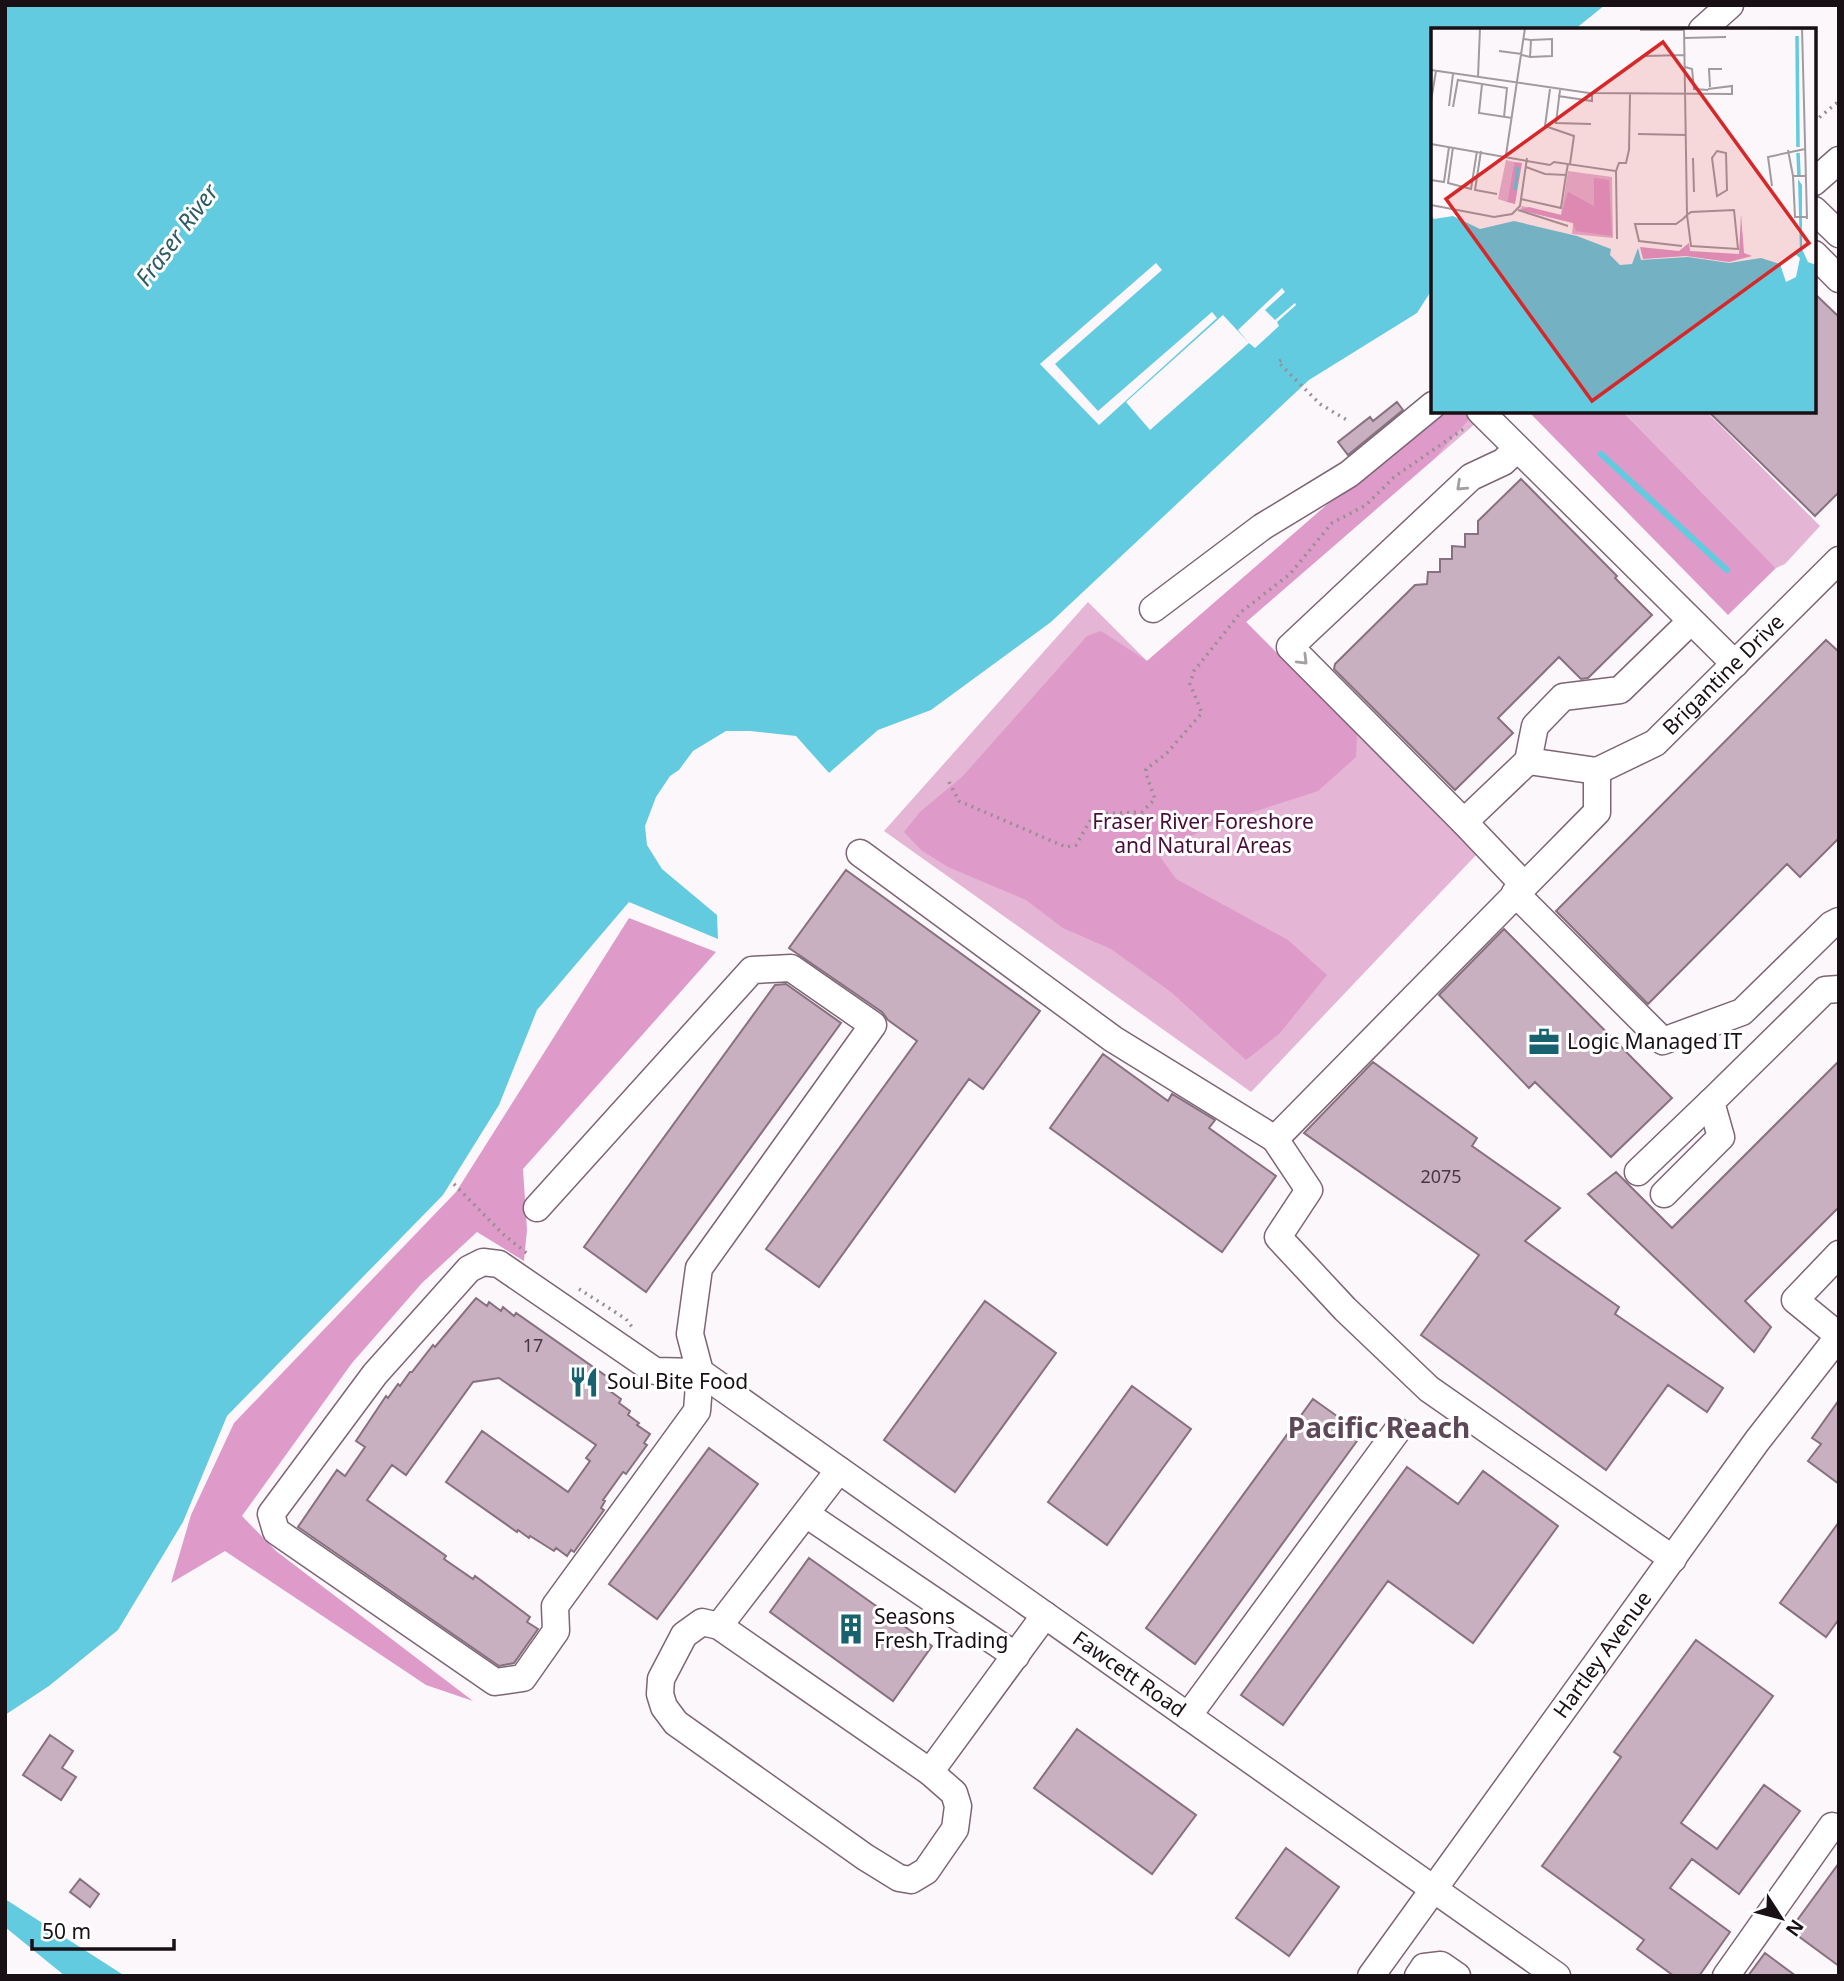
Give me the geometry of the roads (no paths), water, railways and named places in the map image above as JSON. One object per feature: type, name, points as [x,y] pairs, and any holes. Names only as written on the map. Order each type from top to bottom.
[{"type":"street","points":[[1704,28],[1730,5]]},
{"type":"street","points":[[1816,180],[1839,160]]},
{"type":"street","points":[[1816,212],[1839,234]]},
{"type":"street","points":[[1816,256],[1839,279]]},
{"type":"street","points":[[1153,609],[1262,527],[1349,474],[1431,407]]},
{"type":"street","points":[[1481,413],[1735,664]]},
{"type":"street","points":[[1517,449],[1503,461],[1471,477],[1290,647],[1464,822],[1520,889],[1663,1041],[1742,1012],[1831,925],[1839,921]]},
{"type":"street","name":"Brigantine Drive","points":[[1597,771],[1655,743],[1839,561]]},
{"type":"street","points":[[1464,822],[1528,761],[1535,726],[1563,697],[1620,690],[1691,621]]},
{"type":"street","points":[[1275,1139],[1597,812],[1597,771],[1528,761]]},
{"type":"street","points":[[860,853],[1113,1039],[1275,1139],[1309,1190],[1278,1237],[1345,1309],[1429,1389],[1673,1559]]},
{"type":"street","points":[[537,1208],[752,970],[791,968],[873,1025],[699,1268],[690,1334],[700,1372],[697,1411],[555,1605],[556,1631],[523,1678],[495,1682],[276,1531],[271,1514],[375,1374],[469,1269],[483,1262],[499,1264],[655,1371],[700,1372]]},
{"type":"street","points":[[1637,1172],[1825,990],[1839,989]]},
{"type":"street","points":[[1664,1194],[1721,1137],[1710,1102]]},
{"type":"street","points":[[1839,1254],[1795,1300],[1839,1336]]},
{"type":"street","name":"Hartley Avenue","points":[[1371,1976],[1781,1409],[1839,1336]]},
{"type":"street","name":"Fawcett Road","points":[[700,1372],[1557,1976]]},
{"type":"street","points":[[1188,1716],[1397,1432]]},
{"type":"street","points":[[719,1626],[839,1470]]},
{"type":"street","points":[[806,1514],[1016,1656]]},
{"type":"street","points":[[930,1772],[1045,1615]]},
{"type":"street","points":[[702,1622],[719,1626],[930,1772],[954,1793],[958,1806],[955,1829],[926,1871],[911,1880],[899,1878],[865,1857],[676,1723],[664,1707],[660,1694],[661,1679],[684,1635],[702,1622]]},
{"type":"street","points":[[1726,1976],[1832,1826]]},
{"type":"street","points":[[1418,1976],[1424,1967],[1441,1965],[1457,1976]]},
{"type":"water","name":"Fraser River","points":[[5,5],[1605,5],[1576,28],[1431,28],[1431,291],[1417,313],[1309,380],[1051,622],[931,710],[878,730],[829,773],[796,736],[726,731],[693,751],[679,770],[670,776],[656,797],[645,826],[647,845],[662,869],[717,915],[718,939],[629,902],[537,1010],[499,1105],[443,1195],[227,1416],[183,1522],[118,1630],[49,1686],[5,1715]]},
{"type":"water","points":[[5,1899],[125,1976],[65,1976],[5,1927]]},
{"type":"waterway","points":[[1601,454],[1727,570]]},
{"type":"place","name":"Logic Managed IT","points":[[1544,1042]]},
{"type":"place","name":"Soul Bite Food","points":[[584,1382]]},
{"type":"place","name":"Seasons Fresh Trading","points":[[851,1629]]},
{"type":"district","name":"Pacific Reach","points":[[1379,1428]]},
{"type":"park label","name":"Fraser River Foreshore and Natural Areas","points":[[1203,834]]}]
